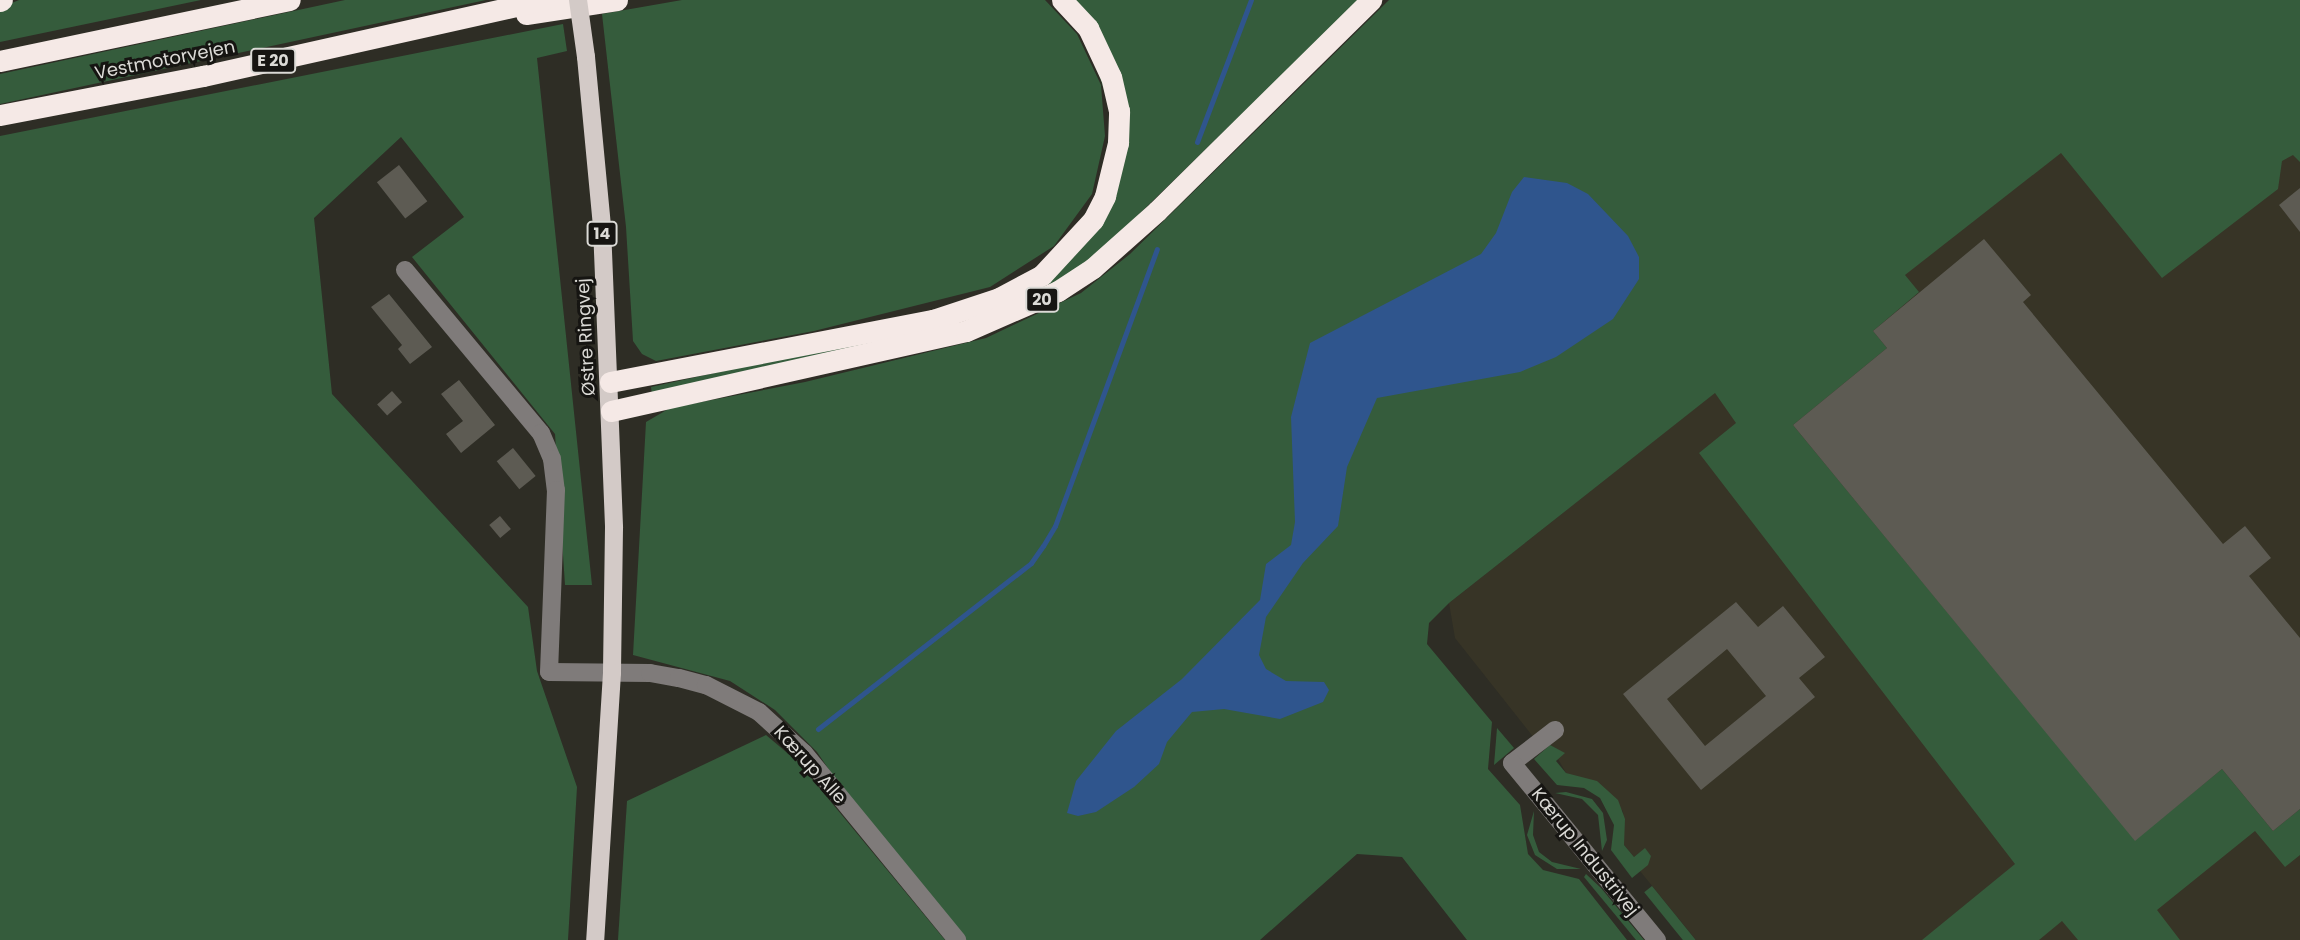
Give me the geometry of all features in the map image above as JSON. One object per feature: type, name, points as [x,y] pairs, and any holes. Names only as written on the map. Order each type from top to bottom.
[{"type":"highway","name":"Vestmotorvejen","points":[[0,61],[290,0]]},
{"type":"highway","name":"Vestmotorvejen","points":[[0,115],[544,0]]},
{"type":"highway","points":[[362,40],[618,0]]},
{"type":"highway","name":"20","points":[[610,383],[933,320],[999,298],[1042,275],[1093,220],[1114,170],[1118,143],[1119,111],[1111,77],[1088,28],[1062,0]]},
{"type":"highway","name":"20","points":[[611,411],[966,331],[1058,292],[1157,212],[1371,0]]},
{"type":"main road","name":"Østre Ringvej","points":[[578,0],[586,57],[611,411],[612,673],[595,940]]},
{"type":"street","points":[[405,270],[541,433],[552,459],[556,490],[549,671],[612,673]]},
{"type":"street","name":"Kærup Alle","points":[[612,673],[679,678],[706,685],[760,712],[804,753],[957,940]]},
{"type":"street","name":"Kærup Industrivej","points":[[1555,730],[1512,763],[1657,940]]},
{"type":"shaded area","points":[[2211,0],[2300,0],[2300,940],[1696,940],[1640,871],[1651,856],[1645,849],[1634,857],[1624,845],[1623,811],[1566,773],[1550,745],[1546,748],[1534,738],[1455,638],[1449,603]]},
{"type":"green space","points":[[19,0],[201,0],[0,42],[0,8]]},
{"type":"green space","points":[[345,0],[486,0],[0,104],[0,74]]},
{"type":"green space","points":[[682,0],[1045,0],[1077,34],[1101,85],[1105,136],[1092,194],[1054,246],[990,287],[814,331],[656,361],[642,354],[633,341],[626,227],[602,14]]},
{"type":"green space","points":[[1075,0],[1359,0],[1095,257],[1057,282],[996,313],[652,395],[651,387],[950,321],[1051,276],[1070,260],[1096,228],[1124,153]]},
{"type":"green space","points":[[1389,0],[2300,0],[2300,162],[2293,155],[2282,161],[2278,189],[2162,278],[2061,153],[1905,275],[1919,292],[1873,331],[1887,348],[1793,425],[2135,840],[2222,769],[2273,831],[2300,809],[2300,855],[2285,867],[2255,831],[2157,910],[2180,940],[2078,940],[2062,921],[2039,940],[1922,940],[2015,864],[1699,453],[1736,423],[1715,393],[1449,603],[1429,623],[1427,644],[1492,722],[1488,769],[1520,805],[1528,854],[1543,870],[1579,879],[1627,940],[1467,940],[1402,857],[1357,854],[1260,940],[961,940],[856,809],[817,752],[775,710],[730,681],[633,655],[646,422],[670,408],[805,382],[986,338],[1081,293],[1130,254]]},
{"type":"green space","points":[[563,24],[567,51],[537,58],[592,585],[565,585],[555,434],[412,257],[464,217],[401,137],[314,218],[332,394],[528,607],[537,671],[577,787],[568,940],[0,940],[0,136]]},
{"type":"green space","points":[[1497,728],[1514,748],[1494,765]]},
{"type":"green space","points":[[766,735],[798,762],[945,940],[618,940],[627,801]]},
{"type":"green space","points":[[1550,745],[1565,753],[1556,761],[1566,773],[1597,781],[1618,800],[1625,819],[1624,845],[1634,857],[1645,848],[1651,856],[1648,865],[1632,878],[1611,850],[1614,825],[1600,798],[1584,788],[1557,785],[1534,759]]},
{"type":"green space","points":[[1566,792],[1592,799],[1603,813],[1607,840],[1602,851],[1598,815],[1582,799],[1555,793]]},
{"type":"green space","points":[[1534,811],[1533,835],[1539,852],[1552,862],[1581,869],[1557,869],[1535,855],[1527,835]]},
{"type":"green space","points":[[1586,874],[1644,940],[1636,940],[1584,877]]},
{"type":"green space","points":[[1652,886],[1696,940],[1683,940],[1644,892]]},
{"type":"water","points":[[1524,177],[1567,183],[1588,194],[1628,236],[1639,257],[1639,279],[1613,319],[1556,357],[1520,372],[1377,398],[1347,467],[1338,526],[1303,563],[1266,617],[1259,655],[1266,669],[1286,681],[1324,682],[1329,690],[1323,702],[1280,719],[1224,709],[1192,712],[1167,742],[1159,764],[1134,787],[1096,812],[1078,816],[1067,813],[1076,781],[1116,731],[1182,679],[1260,600],[1266,564],[1291,545],[1295,522],[1291,417],[1310,343],[1481,254],[1496,233],[1512,192]]},
{"type":"building","points":[[399,165],[427,201],[405,218],[377,182]]},
{"type":"building","points":[[2300,188],[2300,232],[2279,205]]},
{"type":"building","points":[[1984,239],[2031,295],[2023,302],[2223,544],[2245,526],[2271,558],[2249,576],[2300,638],[2300,809],[2273,831],[2222,769],[2135,841],[1793,425],[1887,348],[1873,331]]},
{"type":"building","points":[[389,294],[432,347],[410,364],[398,349],[402,345],[371,307]]},
{"type":"building","points":[[459,380],[495,425],[461,453],[446,434],[463,421],[441,394]]},
{"type":"building","points":[[392,391],[402,402],[387,416],[377,404]]},
{"type":"building","points":[[513,448],[536,476],[519,489],[497,461]]},
{"type":"building","points":[[500,516],[511,529],[500,538],[489,525]]},
{"type":"building","points":[[1736,602],[1758,627],[1783,606],[1825,657],[1799,678],[1815,697],[1701,790],[1623,694]],"holes":[[[1727,649],[1766,696],[1705,746],[1667,699]]]},
{"type":"waterway","points":[[1197,142],[1251,0]]},
{"type":"waterway","points":[[818,729],[1031,563],[1055,526],[1157,249]]}]
